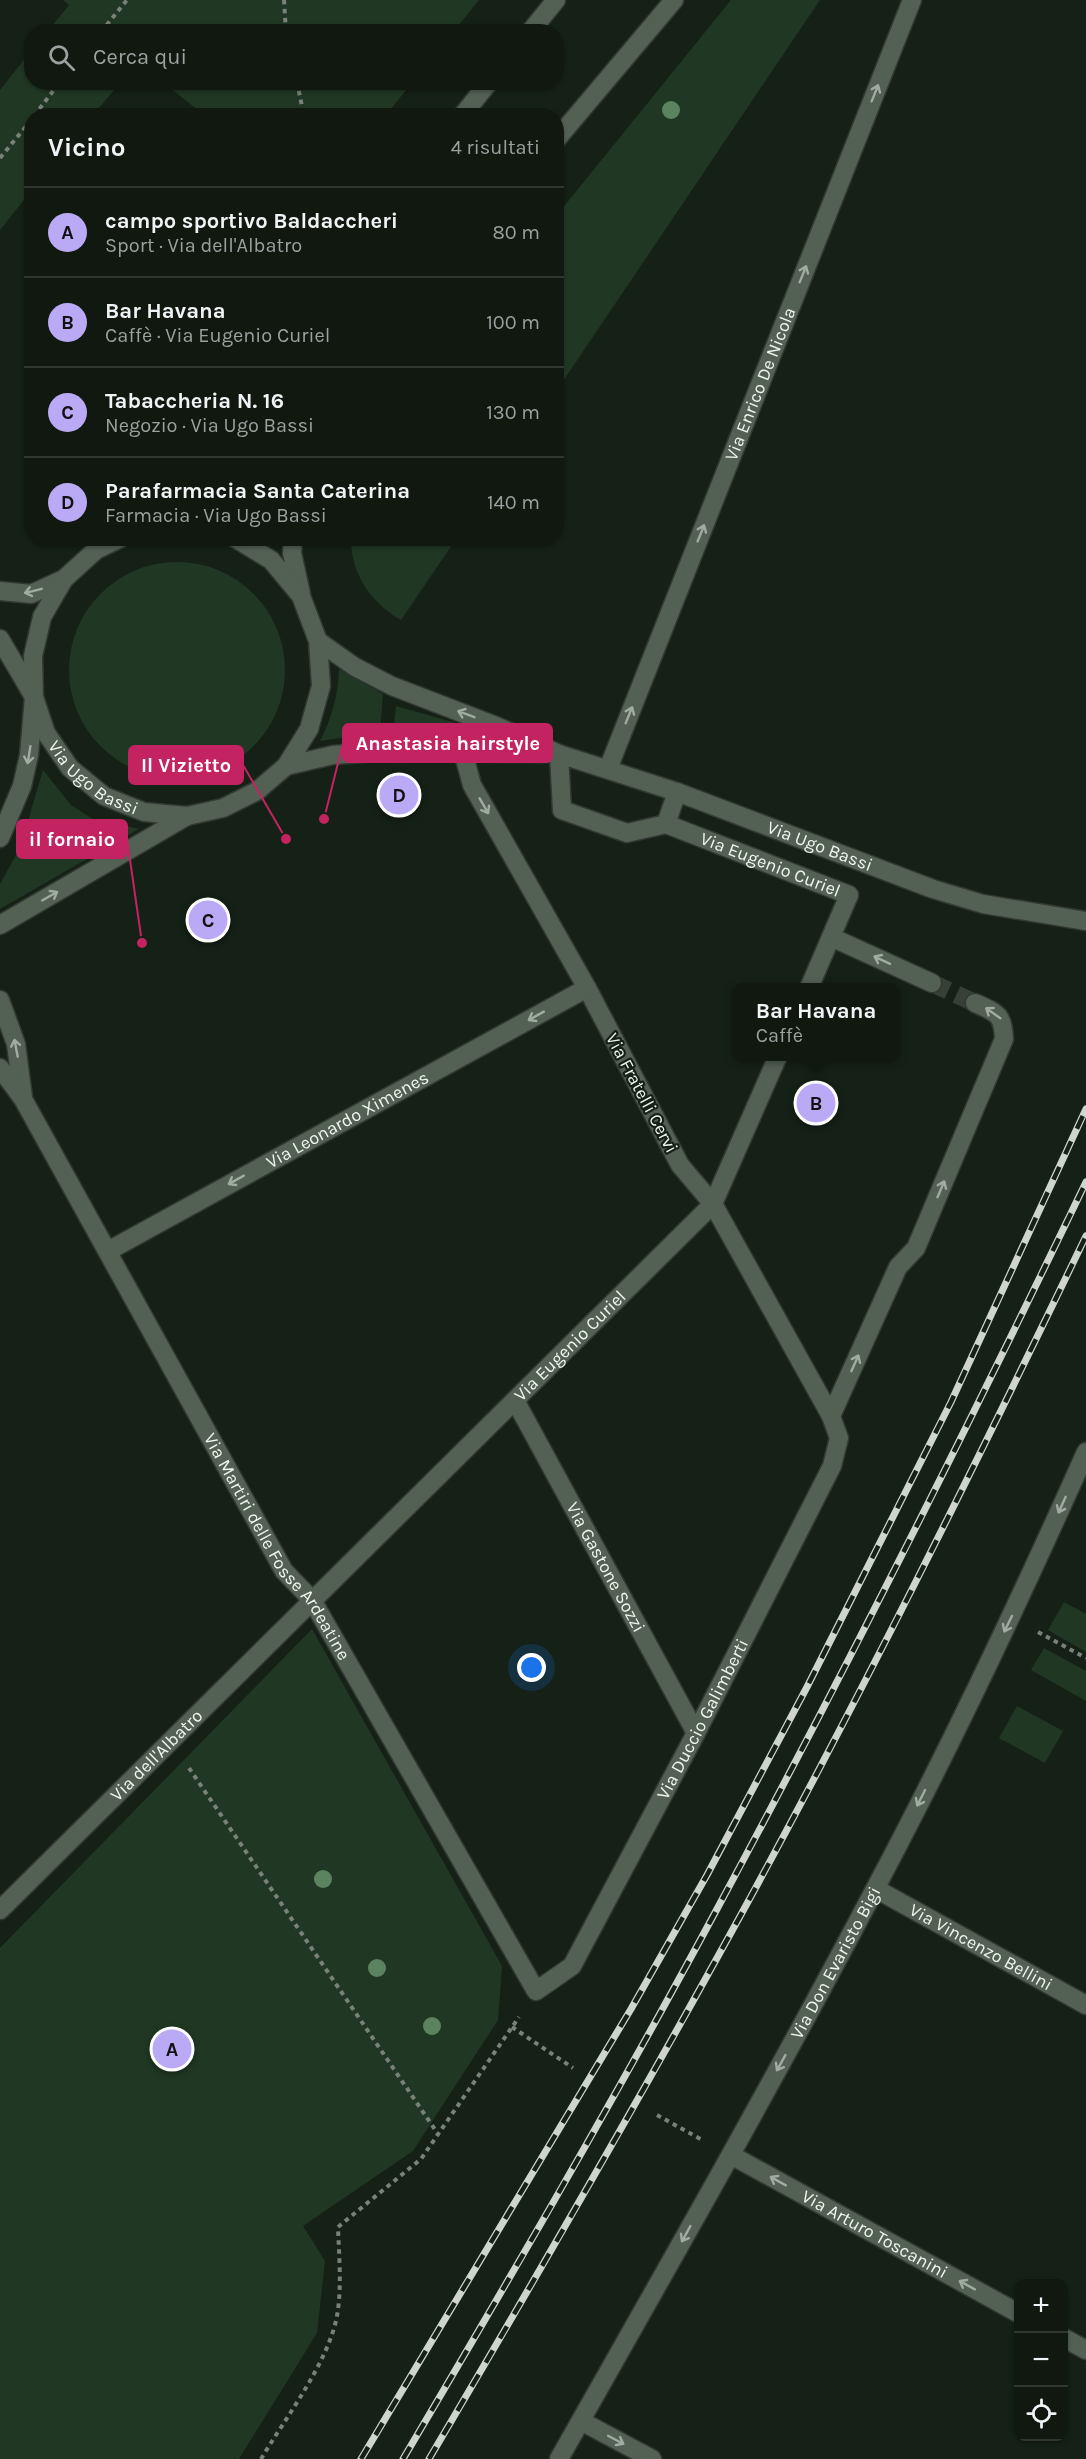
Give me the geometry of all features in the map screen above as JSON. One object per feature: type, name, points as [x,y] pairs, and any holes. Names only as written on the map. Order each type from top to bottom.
[{"type":"street","points":[[536,24],[556,0]]},
{"type":"street","points":[[564,131],[674,0]]},
{"type":"street","name":"Via Enrico De Nicola","points":[[608,769],[912,0]]},
{"type":"street","points":[[468,108],[483,90]]},
{"type":"street","name":"Via Ugo Bassi","points":[[0,838],[22,786],[29,755],[34,697],[33,656],[42,617],[64,579],[96,550],[104,546]]},
{"type":"street","name":"Via Ugo Bassi","points":[[34,697],[46,733],[70,768],[104,796],[144,812],[187,816],[224,808],[257,791],[286,766],[309,729],[321,686],[318,641],[301,596],[271,560],[248,546]]},
{"type":"street","points":[[292,546],[301,596]]},
{"type":"street","points":[[0,591],[31,594],[64,579]]},
{"type":"street","points":[[0,639],[34,697]]},
{"type":"street","name":"Via Ugo Bassi","points":[[318,641],[356,668],[392,686],[496,726],[559,754],[677,792],[933,889],[983,904],[1086,921]]},
{"type":"street","name":"Via Ugo Bassi","points":[[286,766],[333,755],[463,752],[559,754]]},
{"type":"street","name":"Via Fratelli Cervi","points":[[463,752],[472,786],[587,988],[680,1165],[713,1204],[834,1422]]},
{"type":"street","points":[[559,754],[562,810],[627,833],[666,824],[677,792]]},
{"type":"street","name":"Via Ugo Bassi","points":[[0,925],[187,816]]},
{"type":"street","name":"Via Eugenio Curiel","points":[[666,824],[849,896],[811,983]]},
{"type":"street","points":[[831,937],[932,983]]},
{"type":"street","name":"Via Leonardo Ximenes","points":[[108,1251],[587,988]]},
{"type":"street","name":"Via Martiri delle Fosse Ardeatine","points":[[0,1000],[16,1044],[23,1099]]},
{"type":"street","points":[[834,1422],[898,1267],[916,1248],[1004,1040],[1004,1022],[996,1012],[975,1003]]},
{"type":"street","name":"Via Eugenio Curiel","points":[[312,1600],[516,1402],[713,1204],[776,1061]]},
{"type":"street","name":"Via Martiri delle Fosse Ardeatine","points":[[0,1068],[23,1099],[284,1571],[312,1600],[536,1991]]},
{"type":"street","name":"Via Gastone Sozzi","points":[[516,1402],[696,1733]]},
{"type":"street","name":"Via Duccio Galimberti","points":[[536,1991],[572,1966],[696,1733],[832,1466],[839,1438],[834,1422]]},
{"type":"street","name":"Via Don Evaristo Bigi","points":[[559,2459],[731,2155],[876,1889],[1011,1617],[1086,1452]]},
{"type":"street","name":"Via dell'Albatro","points":[[0,1910],[312,1600]]},
{"type":"street","name":"Via Vincenzo Bellini","points":[[876,1889],[1086,2005]]},
{"type":"street","name":"Via Arturo Toscanini","points":[[731,2155],[1014,2311]]},
{"type":"street","points":[[1068,2340],[1086,2350]]},
{"type":"street","points":[[581,2421],[652,2459]]},
{"type":"path","points":[[108,24],[127,0]]},
{"type":"path","points":[[284,0],[286,24]]},
{"type":"path","points":[[40,108],[54,90]]},
{"type":"path","points":[[299,90],[302,108]]},
{"type":"path","points":[[0,158],[24,128]]},
{"type":"path","points":[[1011,1617],[1086,1658]]},
{"type":"path","points":[[171,1741],[438,2134]]},
{"type":"path","points":[[261,2459],[326,2352],[337,2316],[338,2227],[421,2159],[536,1991]]},
{"type":"path","points":[[512,2027],[573,2068]]},
{"type":"path","points":[[657,2115],[731,2155]]},
{"type":"green space","points":[[63,0],[479,0],[460,24],[54,24],[69,5]]},
{"type":"green space","points":[[731,0],[820,0],[564,380],[564,206]]},
{"type":"green space","points":[[24,60],[24,90],[114,90],[99,108],[24,108],[24,200],[0,230],[0,90]]},
{"type":"green space","points":[[173,90],[406,90],[392,108],[195,108]]},
{"type":"green space","points":[[352,546],[451,546],[401,620],[372,596],[359,576]]},
{"type":"green space","points":[[177,562],[198,564],[218,570],[237,580],[253,594],[267,610],[277,629],[283,649],[285,670],[283,691],[277,711],[267,730],[253,746],[237,760],[218,770],[198,776],[177,778],[156,776],[136,770],[117,760],[101,746],[87,730],[77,711],[71,691],[69,670],[71,649],[77,629],[87,610],[101,594],[117,580],[136,570],[156,564]]},
{"type":"green space","points":[[339,669],[383,694],[380,732],[320,741],[334,706]]},
{"type":"green space","points":[[396,706],[481,730],[482,733],[480,735],[393,735]]},
{"type":"green space","points":[[43,770],[71,805],[91,818],[139,829],[0,909],[0,884],[20,848]]},
{"type":"green space","points":[[1064,1602],[1086,1614],[1086,1652],[1048,1630]]},
{"type":"green space","points":[[312,1629],[502,1966],[498,2020],[413,2151],[303,2226],[325,2261],[317,2333],[239,2459],[0,2459],[0,1948]]},
{"type":"green space","points":[[1044,1648],[1086,1671],[1086,1701],[1031,1670]]},
{"type":"green space","points":[[1017,1706],[1063,1731],[1045,1763],[999,1738]]},
{"type":"tunnel","points":[[932,983],[975,1003]]},
{"type":"railway","points":[[361,2459],[631,2009],[707,1875],[807,1687],[951,1402],[1086,1109]]},
{"type":"railway","points":[[403,2459],[602,2117],[765,1819],[906,1548],[1086,1182]]},
{"type":"railway","points":[[429,2459],[624,2124],[784,1836],[916,1580],[1086,1236]]},
{"type":"place","name":"Parafarmacia Santa Caterina","points":[[399,795]]},
{"type":"place","name":"Anastasia hairstyle","points":[[324,819]]},
{"type":"place","name":"Il Vizietto","points":[[286,839]]},
{"type":"place","name":"Tabaccheria N. 16","points":[[208,920]]},
{"type":"place","name":"il fornaio","points":[[142,943]]},
{"type":"place","name":"Bar Havana","points":[[816,1103]]},
{"type":"place","name":"campo sportivo Baldaccheri","points":[[172,2049]]}]
